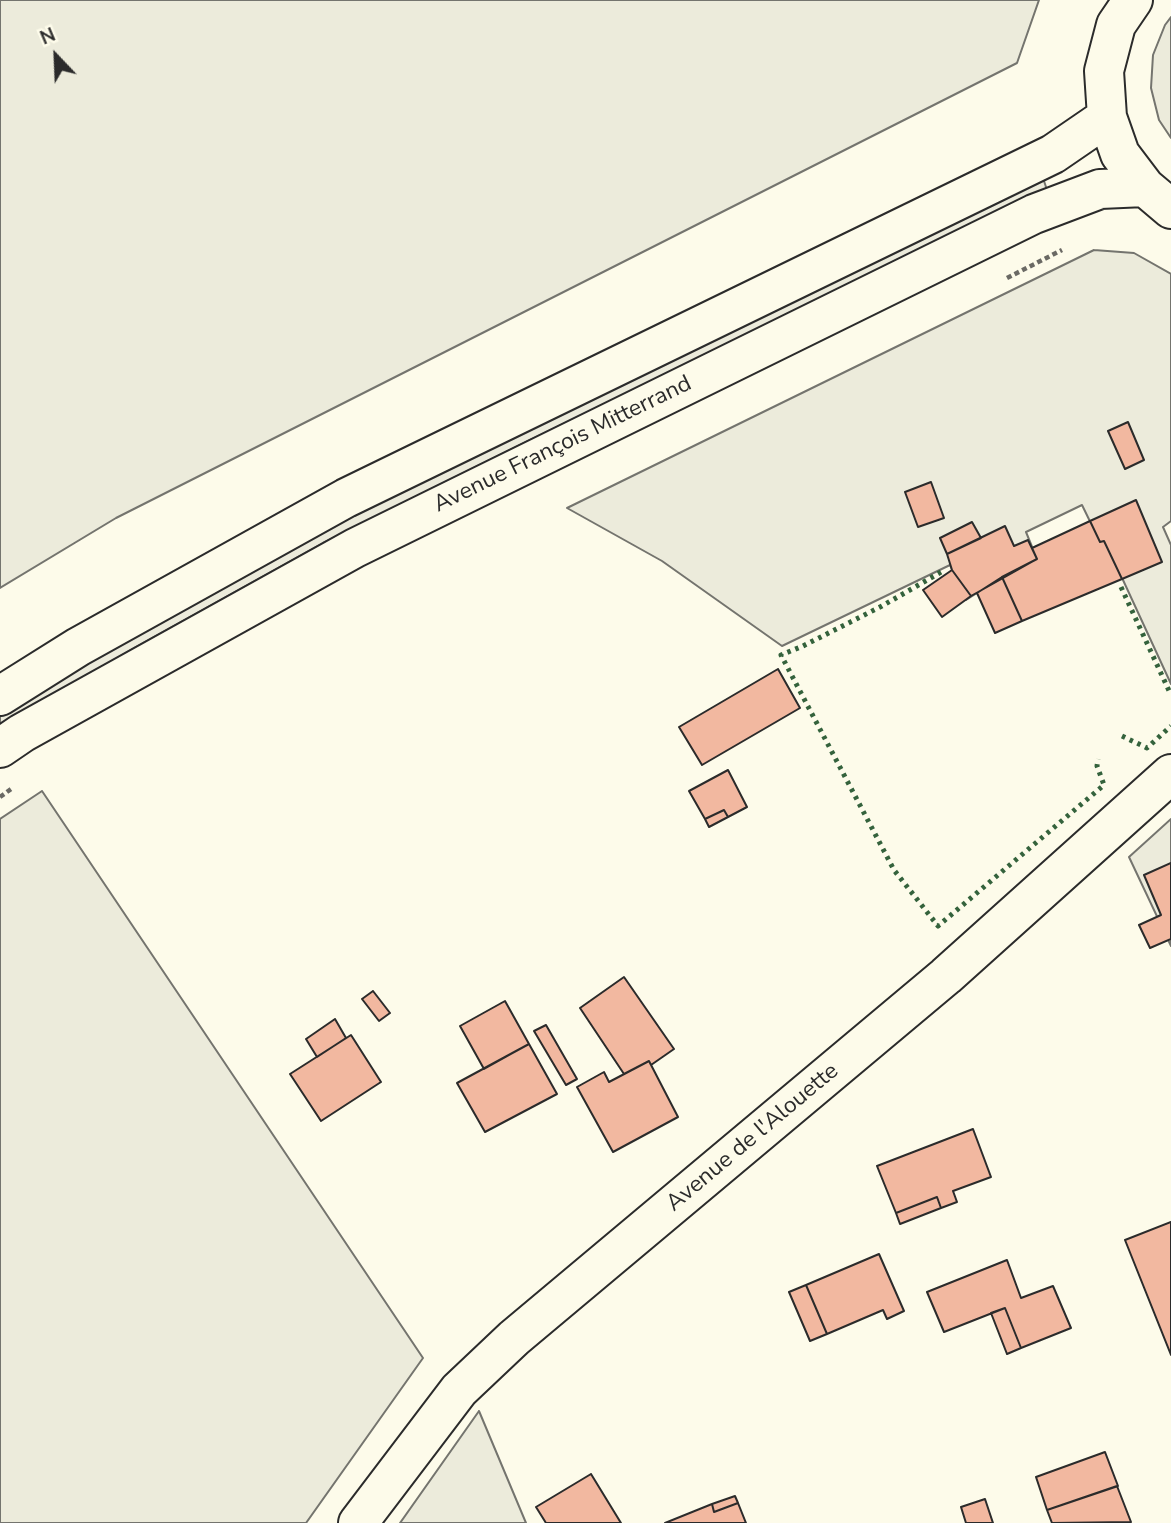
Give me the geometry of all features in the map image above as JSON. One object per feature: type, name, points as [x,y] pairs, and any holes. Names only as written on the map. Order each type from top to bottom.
[{"type":"main road","points":[[1133,0],[1116,26],[1104,71],[1107,117],[1120,154],[1158,198]]},
{"type":"main road","name":"Avenue François Mitterrand","points":[[0,696],[78,647],[346,498],[1053,154],[1107,117]]},
{"type":"main road","name":"Avenue François Mitterrand","points":[[0,748],[22,733],[355,548],[1034,214],[1100,189],[1158,198]]},
{"type":"main road","name":"Avenue de l'Alouette","points":[[358,1523],[459,1390],[514,1338],[946,976],[1171,774]]},
{"type":"shaded area","points":[[0,0],[1039,0],[1017,63],[116,518],[0,588]]},
{"type":"shaded area","points":[[1171,17],[1171,138],[1159,120],[1151,88],[1153,55]]},
{"type":"shaded area","points":[[1043,178],[1047,190],[323,543],[134,648],[0,729],[0,714],[240,573],[427,476]]},
{"type":"shaded area","points":[[1094,250],[1134,253],[1171,274],[1171,521],[1163,527],[1171,545],[1171,684],[1105,541],[1100,542],[1082,505],[1026,532],[1037,559],[966,600],[950,565],[782,646],[662,561],[567,508]]},
{"type":"shaded area","points":[[42,791],[423,1358],[306,1523],[0,1523],[0,819]]},
{"type":"shaded area","points":[[1171,819],[1171,946],[1129,857]]},
{"type":"shaded area","points":[[479,1411],[526,1523],[400,1523]]},
{"type":"building","points":[[1128,422],[1144,460],[1125,469],[1108,431]]},
{"type":"building","points":[[931,482],[944,518],[918,527],[905,492]]},
{"type":"building","points":[[1136,500],[1162,562],[1122,579],[1104,541],[1100,542],[1090,521]]},
{"type":"building","points":[[1090,521],[1100,542],[1104,541],[1122,579],[1022,621],[1002,577],[1037,559],[1032,548]]},
{"type":"building","points":[[972,522],[981,538],[947,554],[940,538]]},
{"type":"building","points":[[1005,526],[1014,546],[1028,540],[1037,559],[971,596],[952,570],[947,554]]},
{"type":"building","points":[[952,570],[971,596],[942,617],[923,590]]},
{"type":"building","points":[[1002,577],[1022,621],[995,633],[977,593]]},
{"type":"building","points":[[778,669],[800,708],[702,765],[679,727]]},
{"type":"building","points":[[728,770],[747,807],[728,817],[724,810],[705,819],[689,791]]},
{"type":"building","points":[[724,810],[728,817],[709,827],[705,819]]},
{"type":"building","points":[[1171,863],[1171,939],[1150,948],[1139,925],[1161,915],[1144,875]]},
{"type":"building","points":[[624,977],[674,1049],[651,1065],[649,1061],[624,1074],[580,1008]]},
{"type":"building","points":[[373,991],[390,1013],[379,1021],[362,999]]},
{"type":"building","points":[[505,1001],[529,1044],[484,1069],[460,1026]]},
{"type":"building","points":[[335,1019],[346,1038],[317,1057],[306,1039]]},
{"type":"building","points":[[546,1025],[577,1079],[566,1085],[534,1031]]},
{"type":"building","points":[[351,1035],[381,1082],[321,1121],[290,1074]]},
{"type":"building","points":[[529,1044],[557,1094],[485,1132],[457,1083]]},
{"type":"building","points":[[649,1061],[678,1117],[613,1152],[577,1087],[604,1072],[609,1082]]},
{"type":"building","points":[[973,1129],[991,1177],[953,1191],[957,1202],[941,1208],[937,1197],[896,1213],[877,1166]]},
{"type":"building","points":[[937,1197],[941,1208],[900,1224],[896,1213]]},
{"type":"building","points":[[1171,1222],[1171,1355],[1125,1240]]},
{"type":"building","points":[[879,1254],[904,1311],[887,1319],[883,1310],[827,1334],[806,1285]]},
{"type":"building","points":[[1007,1260],[1021,1298],[1053,1286],[1071,1328],[1021,1348],[1005,1308],[944,1332],[927,1292]]},
{"type":"building","points":[[806,1285],[827,1334],[810,1341],[789,1292]]},
{"type":"building","points":[[1005,1308],[1021,1348],[1007,1354],[991,1313]]},
{"type":"building","points":[[1105,1452],[1118,1486],[1047,1510],[1036,1477]]},
{"type":"building","points":[[591,1474],[621,1523],[546,1523],[536,1507]]},
{"type":"building","points":[[1117,1486],[1131,1522],[1052,1523],[1047,1510]]},
{"type":"building","points":[[735,1496],[738,1503],[714,1512],[712,1504]]},
{"type":"building","points":[[985,1499],[993,1523],[966,1523],[961,1507]]},
{"type":"building","points":[[738,1503],[746,1523],[665,1523],[712,1504],[714,1512]]},
{"type":"hedge","points":[[941,572],[882,606],[781,655],[894,870],[938,926],[1104,785],[1097,766],[1098,759]]},
{"type":"hedge","points":[[1121,587],[1171,695]]},
{"type":"hedge","points":[[1122,736],[1147,748],[1171,726]]}]
